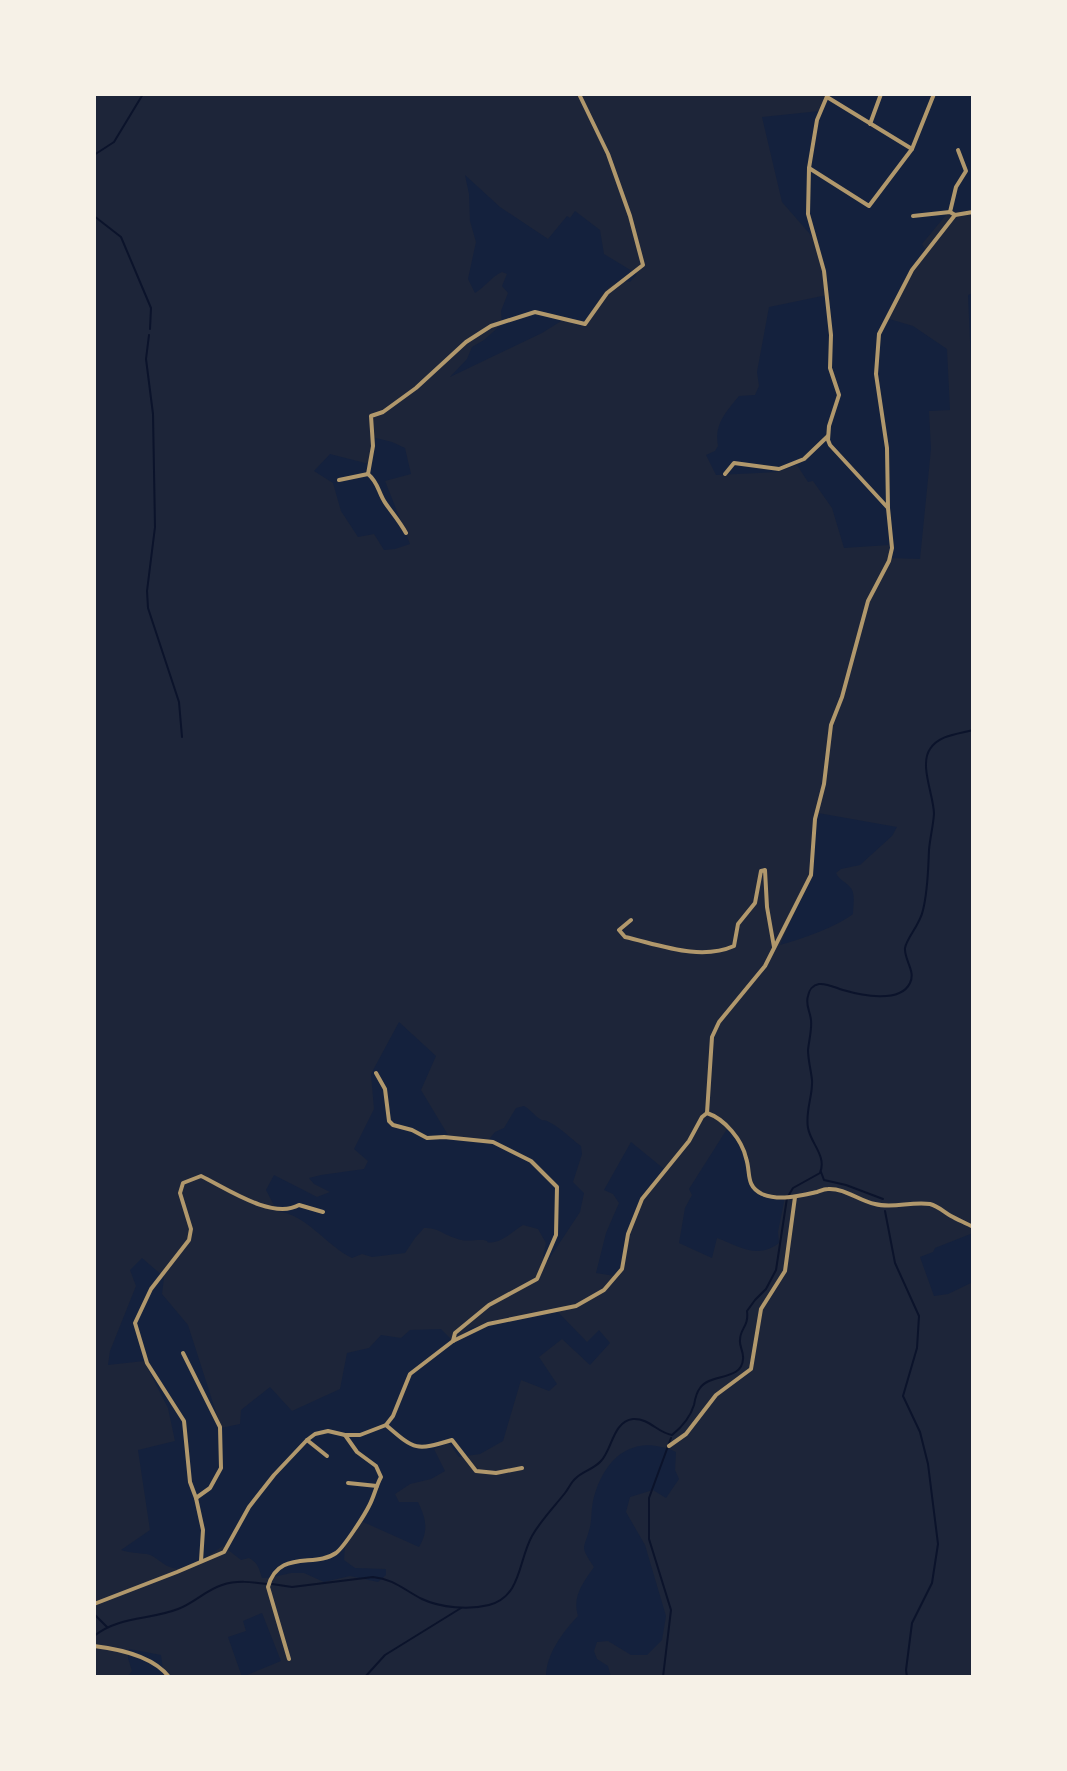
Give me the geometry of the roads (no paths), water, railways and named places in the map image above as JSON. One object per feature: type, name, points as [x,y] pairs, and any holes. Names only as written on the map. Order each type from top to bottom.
[{"type":"street","points":[[368,474],[373,446],[371,416],[383,412],[416,388],[466,342],[491,326],[535,312],[585,324],[607,293],[643,265],[608,154],[579,94]]},
{"type":"street","points":[[870,124],[881,94]]},
{"type":"street","points":[[809,168],[869,206],[912,149],[934,94]]},
{"type":"street","points":[[888,508],[830,445],[829,426],[839,395],[830,368],[831,335],[824,271],[808,214],[809,168],[817,120],[827,96],[912,149]]},
{"type":"street","points":[[94,1604],[224,1552],[249,1507],[307,1440],[328,1431],[360,1435],[386,1425],[393,1416],[410,1374],[453,1341],[488,1324],[576,1306],[604,1290],[622,1269],[628,1234],[642,1199],[689,1141],[707,1113],[712,1037],[719,1022],[765,966],[811,875],[815,819],[824,784],[831,725],[842,697],[868,601],[889,561],[892,548],[887,448],[876,374],[879,334],[912,270],[953,214],[954,192],[966,171],[958,150]]},
{"type":"street","points":[[913,216],[973,212]]},
{"type":"street","points":[[725,474],[734,463],[779,469],[804,459],[828,436]]},
{"type":"street","points":[[339,480],[368,474]]},
{"type":"street","points":[[368,474],[377,482],[383,500],[406,533]]},
{"type":"street","points":[[631,920],[619,930],[625,937],[685,951],[719,953],[734,946],[738,924],[755,903],[761,871],[765,870],[774,949]]},
{"type":"street","points":[[376,1073],[385,1089],[389,1121],[393,1125],[427,1138],[493,1142],[531,1161],[557,1187],[556,1235],[537,1279],[489,1305],[455,1333],[453,1341]]},
{"type":"street","points":[[707,1113],[725,1123],[739,1142],[746,1155],[749,1183],[762,1194],[782,1198],[829,1189],[871,1204],[927,1203],[973,1227]]},
{"type":"street","points":[[201,1561],[203,1530],[190,1482],[184,1421],[147,1363],[135,1323],[151,1289],[189,1240],[191,1229],[180,1193],[183,1183],[201,1176],[272,1209],[299,1205],[323,1212]]},
{"type":"street","points":[[669,1446],[686,1434],[716,1395],[751,1369],[761,1309],[785,1271],[794,1197]]},
{"type":"street","points":[[183,1353],[220,1427],[221,1468],[210,1488],[196,1498]]},
{"type":"street","points":[[386,1425],[408,1444],[422,1449],[452,1440],[476,1471],[496,1473],[522,1468]]},
{"type":"street","points":[[289,1659],[268,1587],[271,1575],[286,1564],[328,1557],[341,1549],[369,1506],[381,1477],[376,1466],[357,1452],[345,1435]]},
{"type":"street","points":[[307,1440],[327,1456]]},
{"type":"street","points":[[348,1483],[377,1486]]},
{"type":"street","points":[[94,1646],[119,1649],[156,1665],[169,1677]]},
{"type":"waterway","points":[[94,155],[114,142],[143,94]]},
{"type":"waterway","points":[[94,216],[121,237],[151,308],[150,329]]},
{"type":"waterway","points":[[149,335],[146,359],[153,414],[155,527],[147,591],[148,608],[179,702],[182,737]]},
{"type":"waterway","points":[[272,1584],[292,1587],[373,1577],[446,1606],[481,1607],[500,1600],[513,1586],[527,1546],[539,1524],[574,1480],[601,1461],[621,1425],[639,1419],[672,1435],[688,1418],[705,1383],[737,1371],[743,1356],[740,1336],[747,1321],[747,1311],[766,1289],[776,1270],[787,1198],[793,1188],[820,1173],[822,1167],[807,1122],[812,1086],[808,1054],[811,1024],[807,1002],[810,990],[822,984],[859,994],[889,996],[905,990],[910,983],[912,974],[905,948],[925,903],[934,814],[926,772],[927,756],[938,741],[973,730]]},
{"type":"waterway","points":[[821,1172],[824,1180],[883,1199]]},
{"type":"waterway","points":[[885,1211],[895,1263],[919,1316],[917,1348],[903,1396],[920,1432],[928,1464],[938,1544],[932,1583],[912,1623],[907,1677]]},
{"type":"waterway","points":[[663,1677],[671,1610],[649,1539],[649,1498],[671,1438]]},
{"type":"waterway","points":[[94,1636],[114,1625],[178,1609],[222,1585],[239,1582],[267,1584]]},
{"type":"waterway","points":[[365,1677],[385,1655],[461,1608]]},
{"type":"waterway","points":[[94,1614],[107,1627]]}]
